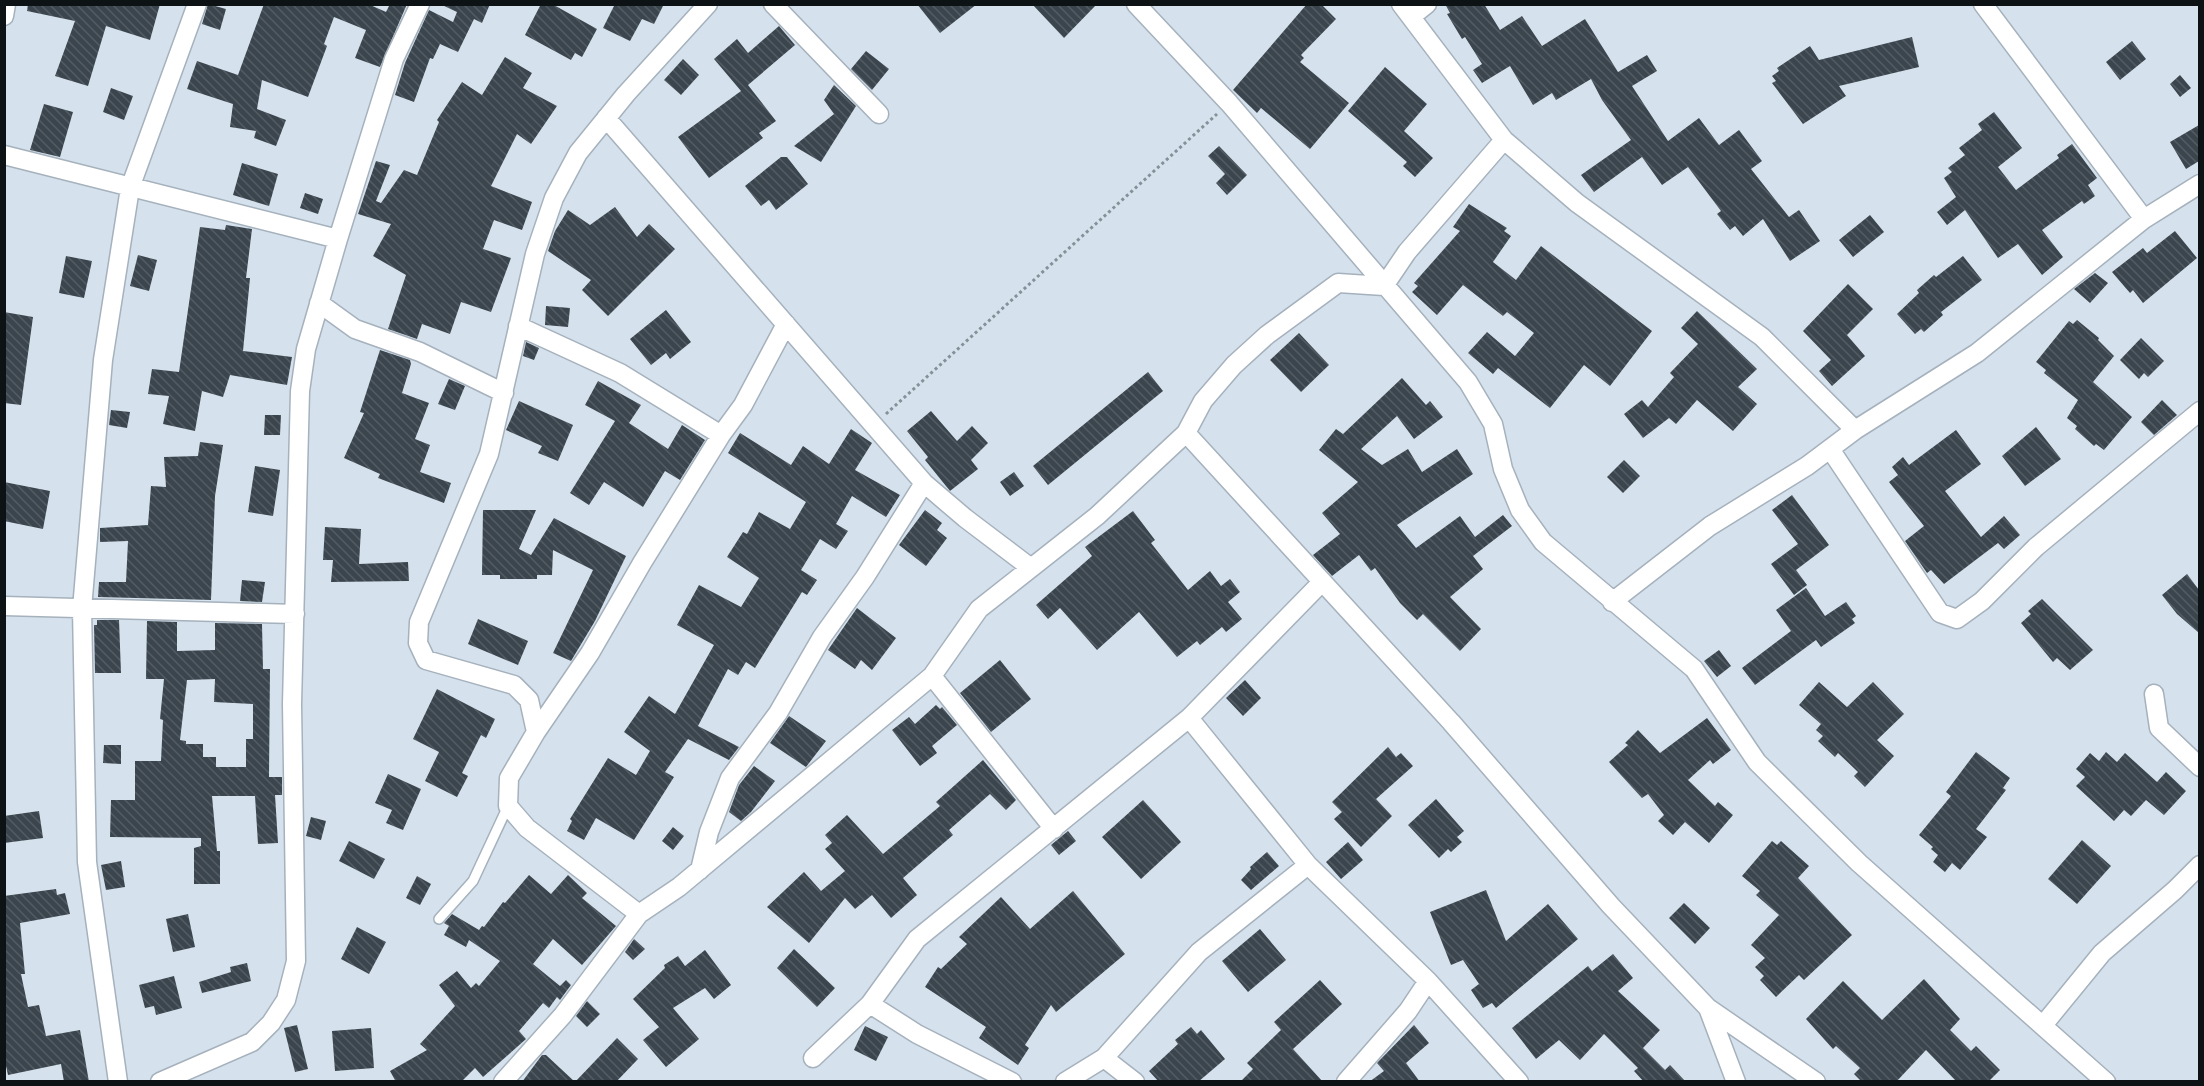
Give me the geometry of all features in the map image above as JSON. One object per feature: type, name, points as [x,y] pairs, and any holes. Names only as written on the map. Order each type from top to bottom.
[{"type":"street","points":[[4,16],[6,4]]},
{"type":"street","points":[[118,1082],[87,862],[82,609],[103,360],[130,188],[196,4]]},
{"type":"street","points":[[160,1082],[252,1042],[271,1023],[286,1000],[296,961],[292,704],[300,392],[306,349],[338,239],[394,59],[420,4]]},
{"type":"street","points":[[536,732],[529,700],[514,685],[426,660],[418,643],[419,622],[489,454],[535,254],[554,198],[578,153],[606,118],[708,4]]},
{"type":"street","points":[[773,4],[879,114]]},
{"type":"street","points":[[1136,4],[1229,103],[1468,382],[1493,424],[1503,469],[1520,510],[1543,542],[1694,669],[1757,762],[1859,863],[1957,952],[2044,1024],[2106,1082]]},
{"type":"street","points":[[1427,4],[1407,10],[1504,140],[1577,202],[1762,337],[1855,430]]},
{"type":"street","points":[[1983,4],[2144,219]]},
{"type":"street","points":[[606,118],[924,483],[1031,568]]},
{"type":"street","points":[[1384,286],[1407,252],[1504,140]]},
{"type":"street","points":[[4,156],[338,239]]},
{"type":"street","points":[[1612,602],[1710,526],[1807,466],[1855,430],[1977,353],[2144,219],[2199,184]]},
{"type":"street","points":[[503,1082],[563,1015],[639,914],[700,870],[932,676],[978,609],[1097,516],[1186,433],[1203,401],[1234,365],[1267,335],[1338,284],[1384,286]]},
{"type":"street","points":[[320,303],[356,329],[420,352],[504,393]]},
{"type":"street","points":[[639,914],[527,828],[508,806],[509,778],[536,732],[590,653],[721,435],[743,405],[786,324]]},
{"type":"street","points":[[518,326],[620,374],[721,435]]},
{"type":"street","points":[[1830,449],[1940,613],[1957,619],[1983,601],[2036,547],[2199,411]]},
{"type":"street","points":[[1186,433],[1321,583],[1451,722],[1611,906],[1708,1008],[1816,1082]]},
{"type":"street","points":[[700,870],[710,832],[730,778],[778,713],[822,637],[865,577],[924,483]]},
{"type":"street","points":[[813,1058],[870,1004],[918,939],[1189,718],[1321,583]]},
{"type":"street","points":[[4,606],[295,614]]},
{"type":"street","points":[[932,676],[1054,829]]},
{"type":"street","points":[[2154,694],[2159,728],[2199,767]]},
{"type":"street","points":[[1189,718],[1308,865],[1428,981],[1519,1082]]},
{"type":"street","points":[[1065,1082],[1104,1058],[1199,952],[1308,865]]},
{"type":"street","points":[[2044,1024],[2102,953],[2175,890],[2199,865]]},
{"type":"street","points":[[1346,1082],[1408,1011],[1428,981]]},
{"type":"street","points":[[870,1004],[917,1034],[1012,1082]]},
{"type":"street","points":[[1708,1008],[1736,1082]]},
{"type":"street","points":[[1104,1058],[1135,1082]]},
{"type":"lane","points":[[439,920],[473,881],[508,806]]},
{"type":"path","points":[[873,426],[1229,103]]},
{"type":"building","points":[[28,4],[160,4],[150,40],[106,26],[88,86],[55,76],[75,21],[27,11]]},
{"type":"building","points":[[208,4],[226,9],[220,30],[202,24]]},
{"type":"building","points":[[264,4],[368,4],[386,12],[390,4],[407,4],[380,67],[355,58],[366,30],[334,17],[324,44],[327,46],[308,97],[262,80],[257,109],[286,120],[276,146],[254,138],[256,131],[230,127],[233,104],[187,89],[197,61],[238,75]]},
{"type":"building","points":[[440,4],[490,4],[482,23],[474,19],[458,52],[440,44],[433,59],[430,58],[414,102],[395,95],[405,63],[429,10],[453,22],[457,12]]},
{"type":"building","points":[[541,4],[552,4],[597,29],[582,57],[575,53],[571,60],[525,35]]},
{"type":"building","points":[[611,4],[664,4],[654,24],[642,19],[630,41],[603,28],[614,6]]},
{"type":"building","points":[[917,4],[977,4],[940,33]]},
{"type":"building","points":[[1032,4],[1097,4],[1064,38]]},
{"type":"building","points":[[1307,4],[1321,4],[1336,19],[1301,55],[1304,58],[1300,62],[1349,103],[1310,149],[1261,108],[1257,113],[1233,90]]},
{"type":"building","points":[[1445,4],[1484,4],[1500,30],[1522,16],[1542,46],[1585,19],[1618,72],[1647,55],[1657,71],[1632,86],[1668,141],[1699,118],[1719,145],[1739,130],[1762,161],[1751,169],[1789,217],[1799,210],[1820,241],[1790,261],[1763,219],[1743,236],[1735,226],[1730,230],[1717,214],[1721,211],[1688,167],[1662,185],[1642,157],[1594,192],[1581,175],[1631,140],[1602,100],[1591,79],[1556,100],[1552,93],[1533,105],[1510,66],[1482,83],[1473,70],[1482,64],[1465,37],[1462,39],[1447,14],[1450,13]]},
{"type":"building","points":[[779,26],[795,45],[748,85],[776,121],[759,133],[763,138],[709,178],[678,137],[741,91],[714,59],[737,39],[748,53]]},
{"type":"building","points":[[1912,37],[1919,67],[1839,86],[1846,96],[1803,124],[1772,83],[1776,81],[1772,76],[1779,71],[1777,68],[1810,46],[1819,60]]},
{"type":"building","points":[[2132,41],[2146,59],[2120,80],[2106,62]]},
{"type":"building","points":[[866,51],[889,69],[872,90],[851,69]]},
{"type":"building","points":[[505,57],[532,73],[523,88],[557,106],[531,144],[517,134],[491,186],[532,202],[522,230],[494,220],[483,249],[511,258],[491,312],[461,302],[450,334],[422,324],[417,339],[388,329],[406,275],[373,256],[391,224],[358,214],[376,161],[390,165],[376,201],[381,203],[404,170],[417,175],[439,122],[437,120],[462,82],[482,95]]},
{"type":"building","points":[[683,59],[699,75],[681,95],[664,80]]},
{"type":"building","points":[[1385,67],[1427,104],[1404,131],[1433,158],[1415,177],[1403,166],[1407,162],[1348,111]]},
{"type":"building","points":[[2180,75],[2191,88],[2180,97],[2170,84]]},
{"type":"building","points":[[834,85],[856,106],[821,162],[794,146],[834,114],[824,100]]},
{"type":"building","points":[[111,88],[133,96],[124,120],[103,112]]},
{"type":"building","points":[[44,104],[73,112],[60,157],[30,150]]},
{"type":"building","points":[[1994,112],[2022,148],[1998,167],[2016,190],[2059,158],[2057,155],[2072,144],[2097,178],[2088,185],[2095,196],[2084,204],[2082,201],[2042,230],[2063,257],[2042,275],[2018,244],[1998,258],[1965,210],[1947,225],[1937,212],[1956,197],[1944,178],[1952,172],[1948,168],[1965,155],[1959,148],[1982,130],[1978,124]]},
{"type":"building","points":[[2199,125],[2199,161],[2186,169],[2170,142]]},
{"type":"building","points":[[1219,146],[1247,175],[1227,195],[1216,183],[1225,174],[1208,156]]},
{"type":"building","points":[[781,157],[787,157],[808,184],[776,210],[769,200],[761,206],[745,186]]},
{"type":"building","points":[[242,163],[278,174],[269,206],[233,195]]},
{"type":"building","points":[[305,193],[323,199],[318,214],[300,208]]},
{"type":"building","points":[[1469,204],[1507,228],[1504,231],[1511,236],[1493,262],[1516,280],[1541,246],[1652,331],[1610,386],[1584,365],[1550,408],[1498,368],[1493,374],[1468,353],[1487,332],[1515,356],[1534,333],[1507,312],[1503,316],[1463,285],[1437,315],[1412,292],[1418,286],[1414,283],[1460,231],[1453,227]]},
{"type":"building","points":[[615,207],[637,237],[649,224],[675,249],[608,316],[582,290],[591,280],[548,251],[555,231],[568,210],[590,225]]},
{"type":"building","points":[[1870,215],[1884,232],[1853,257],[1839,240]]},
{"type":"building","points":[[226,225],[252,229],[246,278],[250,278],[243,351],[292,357],[287,385],[230,375],[223,397],[202,391],[195,431],[163,424],[169,396],[148,394],[152,369],[179,372],[200,227],[225,230]]},
{"type":"building","points":[[2175,231],[2197,258],[2143,303],[2133,290],[2130,293],[2112,272],[2143,248],[2147,253]]},
{"type":"building","points":[[138,255],[157,260],[149,291],[130,286]]},
{"type":"building","points":[[66,256],[92,261],[84,298],[59,293]]},
{"type":"building","points":[[1963,256],[1982,280],[1941,312],[1943,315],[1924,332],[1921,329],[1915,334],[1897,314],[1919,293],[1917,290],[1934,275],[1936,277]]},
{"type":"building","points":[[2095,273],[2108,283],[2090,303],[2074,289]]},
{"type":"building","points":[[1848,284],[1873,309],[1847,335],[1865,356],[1832,386],[1819,371],[1831,360],[1803,331]]},
{"type":"building","points":[[546,306],[570,308],[568,327],[545,325]]},
{"type":"building","points":[[666,310],[691,342],[670,359],[666,353],[651,365],[630,339]]},
{"type":"building","points":[[1697,311],[1757,369],[1738,387],[1757,404],[1733,431],[1697,400],[1676,424],[1669,418],[1643,438],[1624,414],[1642,400],[1648,407],[1674,377],[1670,373],[1698,344],[1681,328]]},
{"type":"building","points":[[4,312],[33,317],[21,405],[4,403]]},
{"type":"building","points":[[2077,320],[2099,338],[2098,340],[2114,356],[2093,382],[2132,417],[2104,450],[2096,444],[2094,446],[2075,429],[2077,426],[2067,418],[2078,400],[2044,373],[2046,370],[2036,362],[2069,321],[2073,324]]},
{"type":"building","points":[[1299,333],[1329,365],[1301,392],[1270,360]]},
{"type":"building","points":[[2141,338],[2164,361],[2148,377],[2144,373],[2139,379],[2120,360]]},
{"type":"building","points":[[526,342],[539,348],[534,360],[523,356]]},
{"type":"building","points":[[380,350],[410,360],[411,364],[402,393],[429,403],[415,439],[430,445],[420,472],[451,483],[444,503],[378,478],[380,474],[344,458],[364,413],[360,412]]},
{"type":"building","points":[[1148,372],[1163,391],[1048,485],[1033,466]]},
{"type":"building","points":[[1402,378],[1426,405],[1430,401],[1443,417],[1414,439],[1397,416],[1361,449],[1382,465],[1408,449],[1422,472],[1457,449],[1473,474],[1397,525],[1416,548],[1460,516],[1475,537],[1503,515],[1512,526],[1473,556],[1483,569],[1450,597],[1481,629],[1460,651],[1423,614],[1417,620],[1400,603],[1375,568],[1371,571],[1359,555],[1332,576],[1313,555],[1340,534],[1322,513],[1358,482],[1319,450],[1336,429],[1343,434]]},
{"type":"building","points":[[449,379],[465,386],[455,410],[438,404]]},
{"type":"building","points":[[598,381],[641,405],[629,423],[668,449],[682,425],[705,440],[680,480],[665,471],[643,507],[604,482],[589,505],[570,493],[615,421],[585,405]]},
{"type":"building","points":[[2162,400],[2177,415],[2154,435],[2141,422]]},
{"type":"building","points":[[519,401],[573,425],[558,461],[538,453],[542,446],[506,430]]},
{"type":"building","points":[[111,410],[130,412],[127,428],[109,425]]},
{"type":"building","points":[[931,411],[957,441],[972,426],[988,443],[971,460],[978,469],[950,491],[925,460],[928,457],[907,431]]},
{"type":"building","points":[[265,415],[281,415],[280,435],[264,435]]},
{"type":"building","points":[[2036,427],[2061,459],[2025,486],[2002,456]]},
{"type":"building","points":[[851,429],[872,443],[855,470],[900,495],[886,517],[852,496],[836,524],[848,531],[836,549],[820,539],[801,570],[817,580],[807,595],[802,592],[755,668],[746,662],[738,675],[728,669],[698,726],[739,747],[729,760],[688,739],[665,772],[674,777],[634,840],[596,818],[584,840],[567,831],[572,821],[570,819],[608,758],[636,775],[650,751],[624,732],[649,696],[675,714],[714,645],[677,625],[699,585],[741,607],[759,578],[727,557],[743,532],[747,534],[759,512],[790,529],[806,502],[728,453],[740,433],[791,465],[803,446],[829,464]]},
{"type":"building","points":[[1956,430],[1981,464],[1945,491],[1981,537],[2004,516],[2020,535],[2004,549],[1998,543],[1944,584],[1931,570],[1927,573],[1905,541],[1924,526],[1889,482],[1898,475],[1892,467],[1903,457],[1909,465]]},
{"type":"building","points":[[200,442],[223,445],[215,496],[211,600],[98,597],[99,582],[126,582],[128,541],[100,542],[100,528],[148,525],[151,486],[166,487],[164,457],[198,456]]},
{"type":"building","points":[[1624,460],[1640,476],[1623,493],[1607,477]]},
{"type":"building","points":[[255,466],[280,470],[273,516],[248,512]]},
{"type":"building","points":[[1014,472],[1024,486],[1010,496],[1000,482]]},
{"type":"building","points":[[4,482],[50,491],[43,529],[4,521]]},
{"type":"building","points":[[1792,495],[1829,545],[1796,570],[1807,585],[1794,595],[1771,564],[1798,544],[1772,510]]},
{"type":"building","points":[[483,510],[536,510],[519,549],[531,555],[554,518],[626,556],[595,621],[571,661],[553,653],[593,570],[553,550],[552,575],[537,575],[537,579],[500,579],[500,575],[482,575]]},
{"type":"building","points":[[925,510],[942,523],[937,530],[947,538],[926,566],[899,545]]},
{"type":"building","points":[[1133,511],[1155,540],[1151,543],[1188,590],[1210,571],[1221,586],[1230,579],[1240,592],[1228,602],[1242,619],[1226,632],[1222,627],[1200,645],[1197,641],[1177,657],[1139,612],[1097,650],[1060,608],[1048,619],[1036,605],[1092,556],[1085,547]]},
{"type":"building","points":[[325,527],[361,529],[359,564],[408,562],[409,581],[331,582],[333,560],[323,560]]},
{"type":"building","points":[[2187,574],[2199,590],[2199,633],[2177,614],[2162,595]]},
{"type":"building","points":[[242,580],[265,582],[262,602],[240,601]]},
{"type":"building","points":[[1806,588],[1825,616],[1846,602],[1856,616],[1852,619],[1855,623],[1821,647],[1816,640],[1755,685],[1742,668],[1791,631],[1776,610]]},
{"type":"building","points":[[2042,599],[2093,650],[2070,670],[2057,658],[2053,662],[2021,623],[2031,614],[2028,611]]},
{"type":"building","points":[[857,608],[896,638],[872,670],[861,660],[855,669],[828,650]]},
{"type":"building","points":[[478,619],[528,641],[518,665],[468,644]]},
{"type":"building","points":[[97,620],[119,620],[121,673],[95,673],[94,625],[97,625]]},
{"type":"building","points":[[147,621],[177,622],[177,651],[215,650],[215,623],[262,624],[263,669],[270,669],[269,777],[282,777],[282,795],[275,795],[278,843],[258,844],[255,796],[212,796],[217,851],[220,851],[220,884],[194,884],[194,848],[201,846],[201,838],[110,837],[111,800],[135,800],[135,761],[161,761],[163,720],[160,719],[164,679],[146,679]],"holes":[[[215,679],[214,702],[253,704],[253,739],[246,739],[246,767],[216,767],[216,757],[203,757],[203,744],[186,744],[186,741],[180,740],[187,680]]]},
{"type":"building","points":[[1719,650],[1731,666],[1717,677],[1704,661]]},
{"type":"building","points":[[1000,660],[1031,699],[991,732],[960,693]]},
{"type":"building","points":[[1245,680],[1261,698],[1243,716],[1226,698]]},
{"type":"building","points":[[1819,682],[1847,707],[1873,682],[1904,714],[1877,740],[1894,756],[1865,787],[1854,776],[1858,772],[1838,753],[1835,757],[1818,741],[1823,736],[1816,730],[1821,724],[1799,705]]},
{"type":"building","points":[[437,689],[495,719],[486,738],[481,735],[462,773],[468,776],[457,797],[425,781],[439,752],[413,739]]},
{"type":"building","points":[[936,705],[940,709],[942,707],[957,725],[932,746],[937,753],[920,766],[892,730],[909,717],[915,724]]},
{"type":"building","points":[[789,716],[826,741],[806,767],[770,743]]},
{"type":"building","points":[[1707,718],[1731,750],[1713,764],[1710,760],[1688,780],[1715,806],[1718,802],[1733,815],[1709,843],[1685,822],[1673,835],[1658,821],[1664,815],[1648,794],[1642,798],[1609,762],[1628,745],[1625,743],[1638,730],[1660,753]]},
{"type":"building","points":[[104,745],[121,745],[121,764],[103,763]]},
{"type":"building","points":[[1388,747],[1396,757],[1401,753],[1413,766],[1376,799],[1392,816],[1361,847],[1334,819],[1342,812],[1332,802]]},
{"type":"building","points":[[1976,752],[2010,778],[2003,788],[2006,790],[1976,829],[1987,837],[1960,870],[1952,863],[1945,872],[1933,862],[1938,855],[1931,849],[1933,847],[1919,835],[1951,796],[1946,792]]},
{"type":"building","points":[[2106,752],[2117,762],[2125,753],[2157,782],[2166,772],[2186,791],[2164,815],[2146,800],[2131,816],[2124,810],[2114,821],[2076,786],[2085,777],[2076,769],[2090,753],[2099,761]]},
{"type":"building","points":[[983,760],[1016,800],[1006,810],[990,794],[949,830],[953,835],[903,878],[917,895],[891,918],[872,895],[855,909],[845,898],[809,943],[767,907],[804,872],[821,891],[845,871],[825,849],[832,843],[825,835],[847,815],[883,854],[940,806],[936,802]]},
{"type":"building","points":[[754,766],[775,781],[741,821],[729,812],[739,785]]},
{"type":"building","points":[[388,774],[421,789],[403,830],[386,823],[392,810],[375,803]]},
{"type":"building","points":[[1436,799],[1464,831],[1457,837],[1462,842],[1451,852],[1448,849],[1439,858],[1408,825]]},
{"type":"building","points":[[1143,800],[1181,842],[1141,879],[1102,837]]},
{"type":"building","points":[[39,811],[43,838],[4,843],[4,816]]},
{"type":"building","points":[[311,817],[326,821],[321,840],[306,836]]},
{"type":"building","points":[[673,827],[684,836],[673,850],[662,841]]},
{"type":"building","points":[[1068,831],[1076,841],[1059,855],[1051,845]]},
{"type":"building","points":[[2082,840],[2111,866],[2077,904],[2048,879]]},
{"type":"building","points":[[349,841],[385,859],[374,879],[339,861]]},
{"type":"building","points":[[1772,841],[1777,845],[1781,841],[1809,866],[1798,878],[1852,935],[1804,980],[1799,975],[1776,997],[1760,980],[1764,976],[1755,967],[1765,958],[1751,945],[1779,915],[1756,895],[1760,891],[1742,876]]},
{"type":"building","points":[[1348,842],[1363,860],[1341,879],[1326,862]]},
{"type":"building","points":[[1267,852],[1279,866],[1251,890],[1241,880],[1251,869],[1250,867]]},
{"type":"building","points":[[121,861],[125,887],[106,890],[101,865]]},
{"type":"building","points":[[529,875],[551,894],[568,875],[587,893],[582,898],[616,926],[582,965],[553,939],[533,964],[560,986],[566,980],[571,985],[560,1000],[557,997],[549,1008],[543,1003],[519,1031],[526,1039],[483,1077],[475,1068],[461,1082],[396,1082],[390,1071],[427,1050],[420,1044],[455,1006],[439,985],[457,971],[471,988],[476,983],[479,986],[500,961],[469,940],[466,947],[444,935],[449,926],[444,923],[452,914],[479,930]]},
{"type":"building","points":[[417,876],[431,884],[420,905],[406,898]]},
{"type":"building","points":[[56,889],[57,895],[65,893],[70,914],[20,923],[25,974],[21,974],[28,1007],[39,1005],[46,1036],[80,1030],[89,1082],[64,1082],[61,1064],[8,1075],[4,1057],[4,896]]},
{"type":"building","points":[[1486,890],[1506,941],[1548,904],[1578,939],[1496,1008],[1492,1003],[1483,1008],[1471,990],[1479,984],[1463,960],[1451,965],[1430,912]]},
{"type":"building","points":[[1073,891],[1125,954],[1056,1012],[1051,1005],[1025,1045],[1029,1048],[1018,1065],[979,1038],[986,1027],[925,987],[938,967],[941,969],[967,944],[959,937],[1001,897],[1030,929]]},
{"type":"building","points":[[1684,903],[1710,928],[1695,944],[1669,918]]},
{"type":"building","points":[[188,914],[195,947],[173,952],[166,919]]},
{"type":"building","points":[[357,927],[386,942],[369,974],[341,959]]},
{"type":"building","points":[[1260,929],[1286,960],[1248,992],[1222,961]]},
{"type":"building","points":[[634,939],[645,949],[633,960],[625,952]]},
{"type":"building","points":[[794,949],[835,988],[817,1007],[777,968]]},
{"type":"building","points":[[705,950],[731,985],[714,999],[705,988],[673,1008],[699,1039],[666,1067],[643,1040],[659,1027],[633,999],[665,968],[664,965],[678,956],[685,966]]},
{"type":"building","points":[[1613,954],[1633,978],[1618,991],[1660,1030],[1643,1048],[1665,1070],[1670,1065],[1686,1082],[1644,1082],[1634,1071],[1638,1068],[1604,1034],[1580,1060],[1559,1040],[1536,1059],[1512,1028],[1588,966],[1592,971]]},
{"type":"building","points":[[247,963],[251,981],[202,993],[199,982],[231,972],[230,967]]},
{"type":"building","points":[[174,976],[182,1008],[156,1015],[154,1006],[145,1008],[139,985]]},
{"type":"building","points":[[1924,979],[1960,1019],[1950,1030],[1971,1051],[1976,1046],[2000,1070],[1988,1082],[1957,1082],[1926,1050],[1896,1082],[1862,1082],[1854,1074],[1860,1068],[1836,1046],[1833,1049],[1806,1019],[1843,981],[1882,1020]]},
{"type":"building","points":[[1320,980],[1342,1004],[1293,1049],[1323,1082],[1240,1082],[1253,1069],[1247,1063],[1281,1030],[1274,1022]]},
{"type":"building","points":[[587,1001],[600,1014],[587,1027],[576,1016]]},
{"type":"building","points":[[297,1025],[308,1069],[295,1072],[284,1028]]},
{"type":"building","points":[[1414,1025],[1429,1043],[1406,1063],[1420,1082],[1369,1082],[1384,1071],[1377,1063]]},
{"type":"building","points":[[865,1026],[888,1037],[876,1061],[854,1050]]},
{"type":"building","points":[[1191,1027],[1197,1034],[1201,1030],[1225,1059],[1198,1082],[1159,1082],[1149,1071],[1178,1044],[1175,1040]]},
{"type":"building","points":[[371,1028],[374,1068],[335,1071],[332,1031]]},
{"type":"building","points":[[617,1038],[638,1059],[616,1082],[575,1082]]},
{"type":"building","points":[[542,1055],[546,1055],[575,1082],[522,1082]]}]
